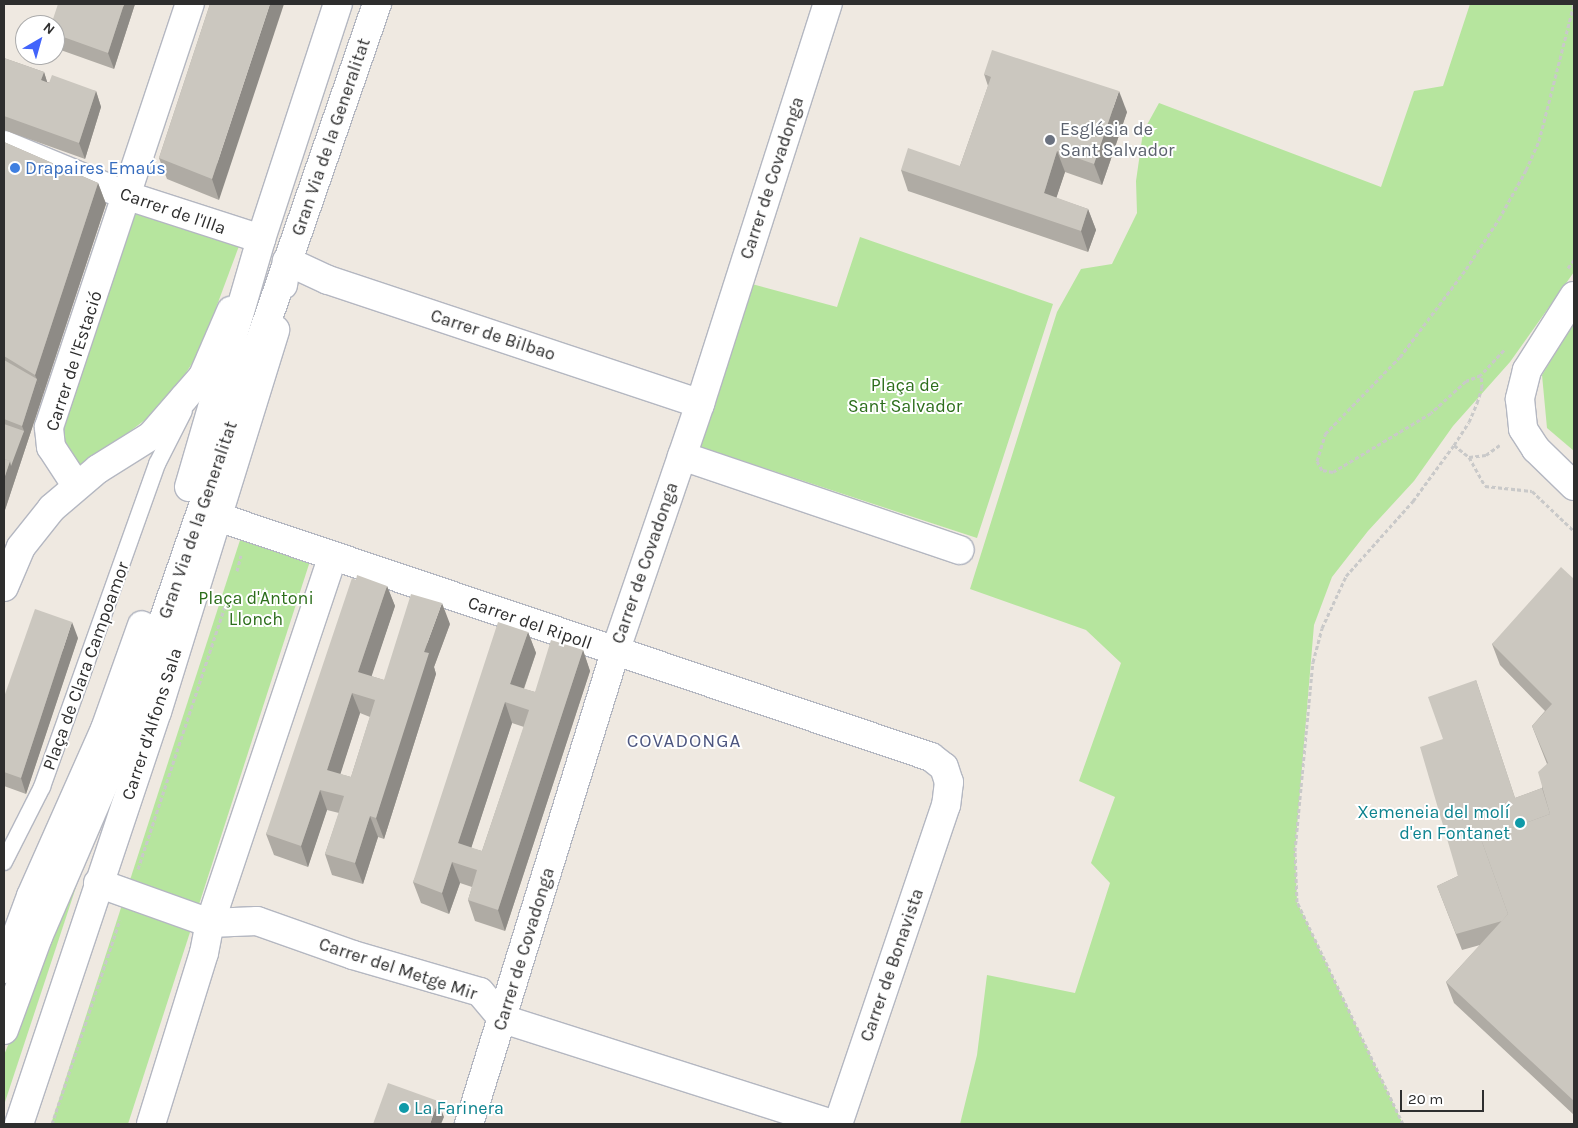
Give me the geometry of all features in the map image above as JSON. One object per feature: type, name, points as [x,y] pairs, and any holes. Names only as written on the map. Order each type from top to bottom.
[{"type":"street","name":"Carrer de l'Estació","points":[[76,485],[51,447],[49,427],[128,196],[190,4]]},
{"type":"street","name":"Gran Via de la Generalitat","points":[[4,969],[31,896],[105,729],[138,636],[189,486],[258,249],[338,4]]},
{"type":"street","name":"Gran Via de la Generalitat","points":[[4,1030],[38,937],[118,751],[377,4]]},
{"type":"street","name":"Carrer de Covadonga","points":[[469,1124],[503,1020],[615,652],[700,404],[828,4]]},
{"type":"street","name":"Carrer de l'Illa","points":[[4,145],[258,249]]},
{"type":"street","points":[[4,587],[25,540],[52,508],[76,485],[151,436],[203,376],[258,249]]},
{"type":"street","name":"Carrer de Bilbao","points":[[287,261],[328,280],[700,404]]},
{"type":"street","name":"Carrer d'Alfons Sala","points":[[18,1124],[157,712],[272,346],[287,261]]},
{"type":"street","points":[[1574,296],[1527,370],[1520,399],[1523,429],[1536,449],[1574,486]]},
{"type":"street","points":[[682,456],[959,550]]},
{"type":"street","name":"Carrer del Ripoll","points":[[218,517],[931,757],[944,767],[949,782],[946,805]]},
{"type":"street","points":[[151,1124],[204,953],[210,923],[332,556]]},
{"type":"street","name":"Carrer de Bonavista","points":[[838,1124],[946,805]]},
{"type":"street","name":"Carrer del Metge Mir","points":[[98,883],[210,923],[257,921],[353,955],[480,992],[503,1020]]},
{"type":"street","points":[[503,1020],[832,1124]]},
{"type":"lane","name":"Plaça de Clara Campoamor","points":[[4,862],[42,787],[157,464],[203,376]]},
{"type":"path","points":[[1403,1124],[1297,902],[1295,852],[1313,662],[1322,628],[1346,576],[1413,501],[1454,446],[1474,410],[1482,388],[1481,375],[1466,381],[1430,413],[1333,472],[1322,470],[1317,461],[1325,434],[1400,357],[1471,260],[1522,178],[1539,141],[1574,4]]},
{"type":"path","points":[[1469,457],[1486,454],[1523,429]]},
{"type":"path","points":[[1454,446],[1469,457],[1485,486],[1532,491],[1574,531]]},
{"type":"path","points":[[237,571],[242,553]]},
{"type":"path","points":[[52,1124],[228,597]]},
{"type":"green space","points":[[1470,4],[1574,4],[1574,272],[1510,362],[1453,426],[1414,481],[1368,531],[1332,577],[1314,625],[1295,851],[1297,902],[1403,1124],[960,1124],[977,1055],[987,975],[1075,993],[1110,883],[1091,863],[1115,797],[1079,781],[1121,663],[1086,630],[970,589],[1057,312],[1081,269],[1112,264],[1137,213],[1136,181],[1143,132],[1159,103],[1381,187],[1414,91],[1443,86]]},
{"type":"green space","points":[[134,207],[239,246],[200,351],[166,404],[79,470],[57,430]]},
{"type":"green space","name":"Plaça de Sant Salvador","points":[[860,237],[1053,304],[977,538],[700,447],[752,284],[837,307]]},
{"type":"green space","points":[[1574,323],[1574,451],[1547,428],[1542,375]]},
{"type":"green space","name":"Plaça d'Antoni Llonch","points":[[242,534],[311,558],[128,1124],[51,1124]]},
{"type":"green space","points":[[83,866],[4,1105],[4,1055]]},
{"type":"building","points":[[58,4],[124,4],[108,53],[65,38],[65,15],[54,15]]},
{"type":"building","points":[[210,4],[270,4],[212,179],[159,158]]},
{"type":"building","name":"Església de Sant Salvador","points":[[992,50],[1119,91],[1094,164],[1057,151],[1044,193],[1088,209],[1081,231],[901,170],[908,148],[960,166],[991,77],[984,74]]},
{"type":"building","points":[[4,58],[15,62],[15,65],[24,65],[44,72],[41,80],[49,83],[52,75],[96,91],[79,143],[4,116]]},
{"type":"building","points":[[4,142],[98,183],[35,375],[4,356]]},
{"type":"building","points":[[4,360],[37,379],[22,426],[4,419]]},
{"type":"building","points":[[4,424],[24,431],[11,466],[10,461],[4,459]]},
{"type":"building","points":[[4,459],[10,461],[4,479]]},
{"type":"building","points":[[1561,567],[1574,579],[1574,1101],[1446,982],[1508,914],[1481,839],[1550,814],[1538,772],[1548,763],[1532,726],[1552,704],[1492,644]]},
{"type":"building","points":[[357,575],[387,586],[358,672],[384,680],[411,594],[442,603],[424,652],[429,653],[376,818],[370,816],[355,863],[325,854],[344,796],[320,790],[301,846],[266,834],[352,578],[356,580]],"holes":[[[352,693],[375,700],[351,777],[327,770]]]},
{"type":"building","points":[[35,609],[72,622],[21,778],[4,772],[4,697]]},
{"type":"building","points":[[498,622],[528,632],[510,684],[535,692],[551,640],[583,650],[498,910],[468,900],[477,870],[452,862],[442,893],[413,882]],"holes":[[[505,702],[529,710],[482,851],[458,843]]]},
{"type":"building","points":[[1476,680],[1515,798],[1542,788],[1550,814],[1481,839],[1508,914],[1502,921],[1456,934],[1437,886],[1458,876],[1420,747],[1443,739],[1428,697]]},
{"type":"building","points":[[388,1083],[438,1101],[430,1124],[373,1124]]},
{"type":"place","name":"Església de Sant Salvador","points":[[1050,140]]},
{"type":"place","name":"Drapaires Emaús","points":[[15,168]]},
{"type":"place","name":"Xemeneia del molí d'en Fontanet","points":[[1520,823]]},
{"type":"place","name":"La Farinera","points":[[404,1108]]},
{"type":"district","name":"COVADONGA","points":[[684,742]]}]
